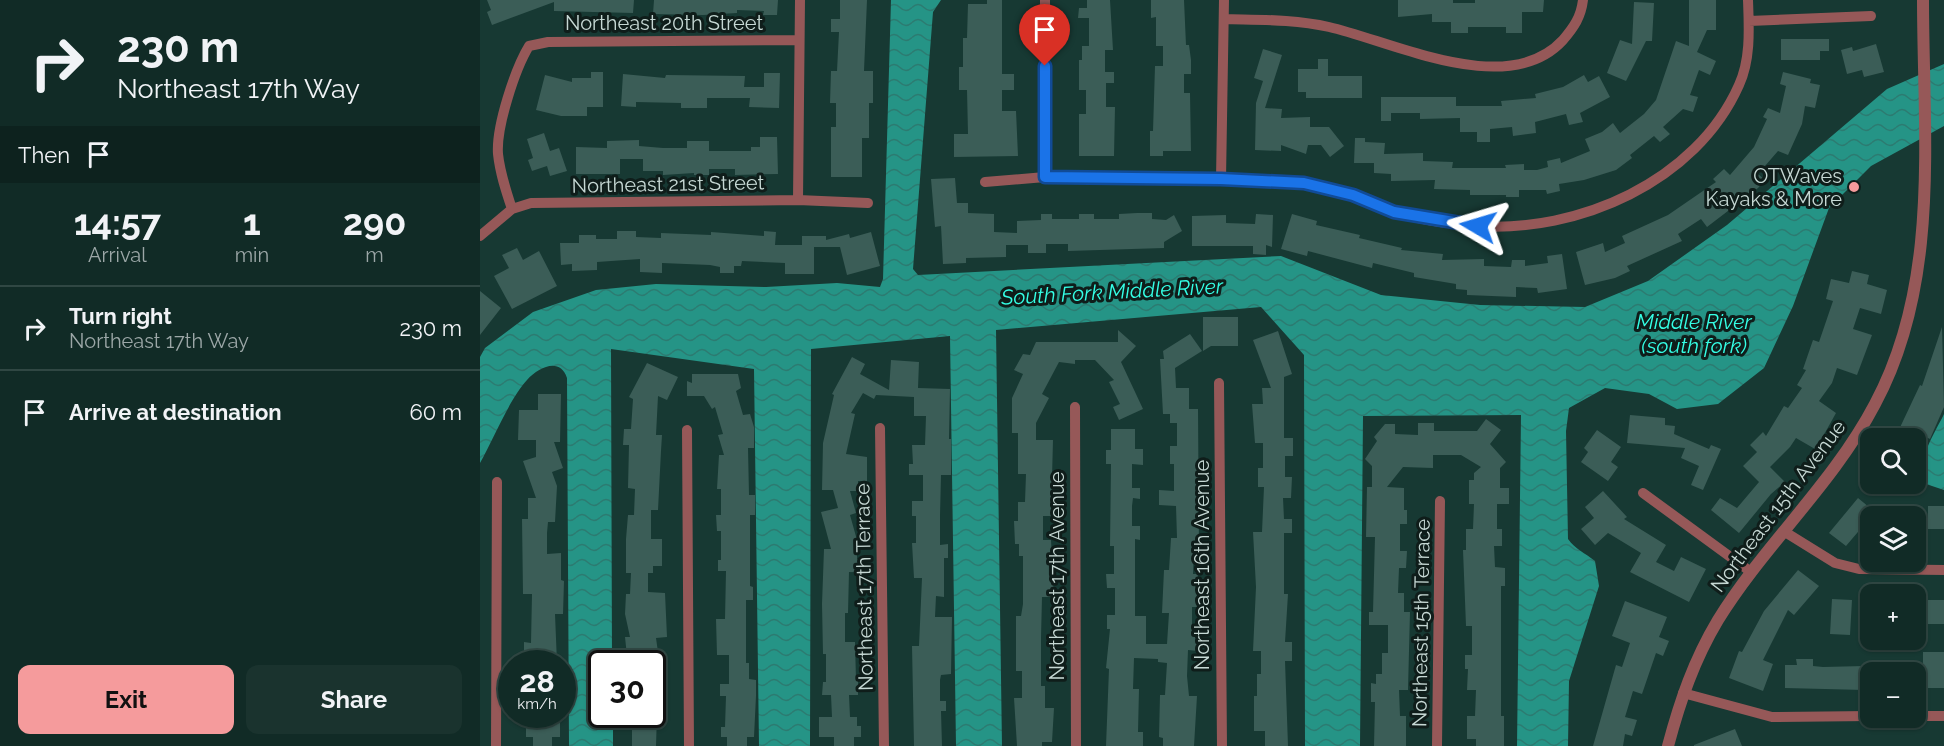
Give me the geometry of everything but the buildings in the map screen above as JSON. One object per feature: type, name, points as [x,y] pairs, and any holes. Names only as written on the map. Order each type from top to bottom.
[{"type":"street","points":[[798,200],[800,0]]},
{"type":"street","points":[[1045,0],[1045,177]]},
{"type":"street","points":[[1221,179],[1224,0]]},
{"type":"street","points":[[1224,19],[1287,21],[1326,26],[1448,62],[1494,67],[1529,63],[1554,49],[1576,24],[1583,0]]},
{"type":"street","points":[[985,182],[1045,177],[1221,179],[1304,183],[1353,195],[1394,212],[1478,226],[1527,226],[1581,214],[1626,196],[1662,175],[1696,147],[1720,118],[1740,85],[1748,56],[1748,0]]},
{"type":"street","name":"Northeast 15th Avenue","points":[[1668,746],[1683,693],[1718,620],[1751,572],[1785,532],[1853,442],[1893,367],[1905,331],[1923,233],[1923,0]]},
{"type":"street","points":[[1749,21],[1871,16]]},
{"type":"street","name":"Northeast 20th Street","points":[[512,209],[502,176],[498,151],[509,94],[521,60],[529,46],[549,42],[799,40]]},
{"type":"street","name":"Northeast 21st Street","points":[[480,236],[512,209],[531,203],[798,200],[868,202]]},
{"type":"street","name":"Northeast 16th Avenue","points":[[1219,383],[1222,746]]},
{"type":"street","name":"Northeast 17th Avenue","points":[[1074,406],[1076,746]]},
{"type":"street","name":"Northeast 17th Terrace","points":[[880,428],[884,746]]},
{"type":"street","points":[[687,430],[689,746]]},
{"type":"street","points":[[496,746],[497,482]]},
{"type":"street","points":[[1643,493],[1751,572]]},
{"type":"street","name":"Northeast 15th Terrace","points":[[1437,746],[1440,501]]},
{"type":"street","points":[[1785,532],[1835,563],[1859,569],[1944,570]]},
{"type":"street","points":[[1683,693],[1772,717],[1860,716]]},
{"type":"street","points":[[1926,716],[1944,716]]},
{"type":"water","name":"Middle River (south fork)","points":[[891,0],[941,0],[933,12],[913,269],[918,275],[1281,256],[1381,295],[1480,305],[1585,307],[1648,281],[1727,225],[1887,89],[1944,64],[1944,126],[1871,166],[1829,208],[1793,306],[1764,368],[1718,404],[1677,409],[1649,394],[1605,388],[1569,408],[1566,431],[1568,539],[1595,561],[1599,586],[1569,681],[1568,746],[1517,746],[1521,415],[1363,416],[1360,746],[1305,746],[1304,355],[1261,307],[996,330],[1002,746],[956,746],[950,336],[811,349],[810,746],[759,746],[754,369],[611,349],[612,650],[588,650],[588,728],[613,728],[613,746],[569,746],[569,728],[576,728],[576,650],[568,650],[567,378],[559,368],[549,366],[537,371],[527,380],[508,408],[480,463],[480,357],[485,348],[533,312],[596,290],[656,284],[766,287],[837,283],[880,287],[883,279]]},
{"type":"water","points":[[1944,414],[1944,490],[1926,484],[1926,451]]},
{"type":"place","name":"OTWaves Kayaks & More","points":[[1854,187]]},
{"type":"route","points":[[1045,66],[1045,177],[1273,180],[1304,183],[1353,195],[1394,212],[1478,226]]},
{"type":"water label","name":"South Fork Middle River","points":[[1112,292]]}]
